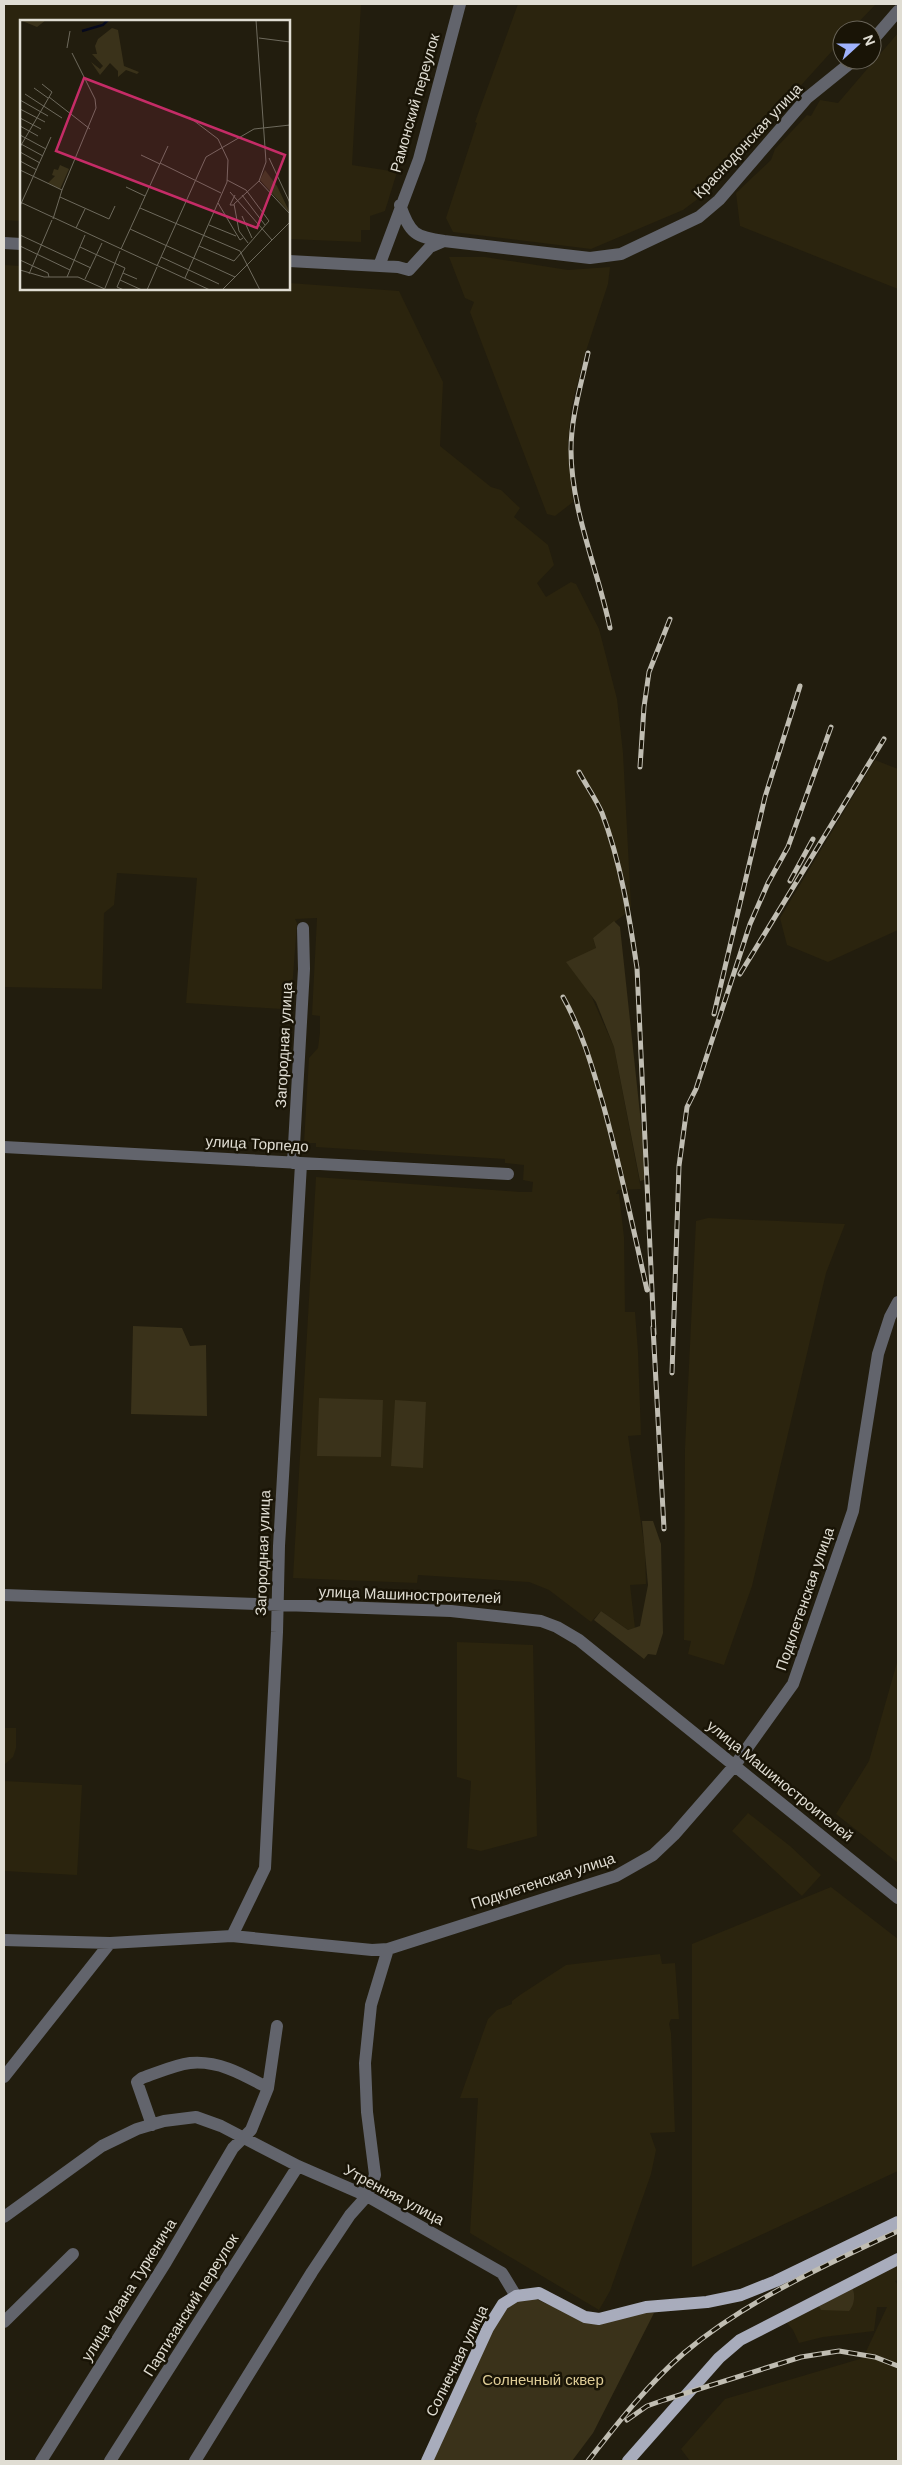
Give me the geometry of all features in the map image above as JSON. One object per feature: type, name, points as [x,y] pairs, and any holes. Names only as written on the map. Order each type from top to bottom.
[{"type":"main road","points":[[516,2296],[538,2293],[585,2317],[599,2319],[646,2306],[707,2302],[741,2295],[776,2281],[898,2222]]},
{"type":"main road","points":[[628,2461],[718,2358],[740,2340],[898,2259]]},
{"type":"main road","name":"Солнечная улица","points":[[428,2461],[488,2328],[503,2304],[516,2296]]},
{"type":"street","name":"Рамонский переулок","points":[[379,266],[400,205],[419,159],[460,4]]},
{"type":"street","points":[[882,29],[898,11]]},
{"type":"street","name":"Краснодонская улица","points":[[400,205],[406,222],[412,231],[421,237],[590,258],[621,254],[699,217],[719,200],[807,98],[842,70]]},
{"type":"street","points":[[290,260],[410,270],[430,247],[444,241]]},
{"type":"street","points":[[4,243],[20,244]]},
{"type":"street","name":"Загородная улица","points":[[232,1936],[265,1868],[278,1606],[278,1546],[297,1164],[304,969],[303,928]]},
{"type":"street","name":"улица Торпедо","points":[[4,1147],[508,1174]]},
{"type":"street","name":"Подклетенская улица","points":[[4,1940],[110,1943],[232,1936],[372,1950],[388,1949],[616,1876],[653,1855],[674,1835],[735,1765],[793,1684],[852,1511],[878,1354],[890,1316],[898,1302]]},
{"type":"street","name":"улица Машиностроителей","points":[[4,1595],[451,1611],[505,1615],[542,1621],[579,1640],[898,1898]]},
{"type":"street","points":[[4,2077],[110,1943]]},
{"type":"street","points":[[195,2461],[312,2272],[350,2215],[368,2196],[375,2175],[367,2112],[365,2063],[371,2005],[388,1949]]},
{"type":"street","points":[[245,2138],[258,2116],[268,2088],[276,2026]]},
{"type":"street","points":[[152,2124],[138,2090],[137,2082],[142,2078],[190,2063],[209,2064],[234,2070],[268,2088]]},
{"type":"street","name":"Утренняя улица","points":[[4,2217],[102,2146],[152,2124],[196,2118],[245,2138],[298,2166],[368,2196],[502,2273],[516,2296]]},
{"type":"street","name":"улица Ивана Туркенича","points":[[41,2461],[166,2262],[232,2148],[238,2141],[245,2138]]},
{"type":"street","name":"Партизанский переулок","points":[[110,2461],[298,2166]]},
{"type":"street","points":[[4,2322],[73,2254]]},
{"type":"shaded area","points":[[4,4],[361,4],[352,165],[397,172],[385,211],[370,216],[370,230],[361,230],[361,242],[290,239],[290,20],[20,20],[20,221],[4,220]]},
{"type":"shaded area","points":[[518,4],[876,4],[861,20],[832,20],[832,51],[699,198],[683,210],[591,249],[453,232],[446,218],[477,123],[475,122]]},
{"type":"shaded area","points":[[898,33],[898,289],[740,226],[736,193],[771,160],[775,149],[807,115],[811,116],[820,100],[838,103],[866,70],[882,70],[882,52]]},
{"type":"shaded area","points":[[449,257],[485,257],[568,270],[610,267],[608,284],[586,351],[571,408],[568,445],[573,502],[555,516],[547,514],[470,312],[474,302],[465,298]]},
{"type":"shaded area","points":[[4,265],[20,266],[20,290],[290,290],[290,283],[399,291],[443,382],[440,446],[491,487],[501,490],[520,508],[514,517],[548,545],[554,565],[537,583],[546,597],[571,582],[576,584],[599,629],[617,699],[623,753],[631,906],[628,912],[593,938],[596,948],[590,993],[614,1047],[641,1189],[618,1190],[616,1194],[619,1194],[624,1237],[625,1312],[635,1312],[638,1352],[641,1435],[628,1436],[645,1550],[646,1584],[630,1585],[635,1628],[628,1630],[601,1611],[591,1622],[549,1590],[529,1582],[418,1575],[417,1583],[293,1578],[316,1177],[520,1192],[532,1192],[533,1182],[523,1180],[524,1165],[505,1163],[505,1159],[316,1147],[316,1143],[304,1143],[309,1058],[318,1048],[320,1032],[320,1016],[312,1015],[317,918],[295,919],[297,923],[291,1003],[282,1009],[186,1003],[197,878],[117,873],[114,905],[104,913],[102,989],[4,987]]},
{"type":"shaded area","points":[[875,760],[898,769],[898,930],[828,962],[787,945],[780,918]]},
{"type":"shaded area","points":[[708,1218],[845,1224],[826,1273],[752,1586],[724,1665],[688,1654],[691,1641],[684,1640],[685,1448],[696,1221]]},
{"type":"shaded area","points":[[457,1642],[533,1645],[537,1836],[481,1851],[467,1848],[471,1781],[457,1777]]},
{"type":"shaded area","points":[[898,1659],[898,1863],[836,1814],[869,1761]]},
{"type":"shaded area","points":[[4,1728],[16,1728],[16,1748],[13,1757],[4,1765]]},
{"type":"shaded area","points":[[4,1781],[82,1785],[77,1875],[4,1871]]},
{"type":"shaded area","points":[[748,1813],[790,1846],[821,1875],[802,1896],[732,1831]]},
{"type":"shaded area","points":[[831,1887],[898,1939],[898,2171],[692,2267],[692,1944]]},
{"type":"shaded area","points":[[660,1954],[662,1964],[675,1963],[679,2019],[671,2019],[669,2024],[675,2132],[650,2133],[656,2150],[651,2174],[610,2291],[599,2310],[470,2233],[478,2098],[460,2098],[488,2019],[497,2010],[512,2004],[512,2001],[520,1995],[566,1965]]},
{"type":"shaded area","points":[[898,2265],[898,2280],[895,2281],[898,2285],[898,2461],[690,2461],[681,2449],[725,2399],[863,2358],[887,2307],[877,2307],[874,2331],[823,2337],[799,2343],[793,2330],[786,2322],[818,2305],[851,2309],[854,2292],[852,2287]]},
{"type":"green space","points":[[614,921],[620,927],[647,1179],[640,1181],[614,1047],[596,1002],[566,962],[596,948],[593,938]]},
{"type":"green space","points":[[133,1326],[182,1328],[190,1346],[206,1345],[207,1416],[131,1414]]},
{"type":"green space","points":[[319,1398],[383,1400],[381,1457],[317,1456]]},
{"type":"green space","points":[[395,1400],[426,1402],[423,1468],[391,1466]]},
{"type":"green space","points":[[642,1521],[653,1521],[661,1544],[663,1633],[656,1655],[648,1654],[644,1659],[594,1620],[601,1611],[628,1630],[640,1626],[648,1585]]},
{"type":"green space","points":[[852,2287],[854,2300],[849,2311],[821,2310],[818,2305]]},
{"type":"green space","name":"Солнечный сквер","points":[[533,2298],[588,2320],[645,2312],[654,2313],[593,2433],[572,2461],[433,2461],[491,2332],[509,2306],[520,2299]]},
{"type":"railway","points":[[588,353],[571,438],[572,472],[580,517],[610,628]]},
{"type":"railway","points":[[640,767],[644,707],[649,672],[670,619]]},
{"type":"railway","points":[[714,1014],[765,797],[800,686]]},
{"type":"railway","points":[[672,1373],[679,1166],[687,1107],[696,1089],[750,924],[768,883],[788,847],[831,727]]},
{"type":"railway","points":[[740,974],[884,739]]},
{"type":"railway","points":[[579,772],[597,803],[609,832],[619,870],[637,968],[654,1334]]},
{"type":"railway","points":[[790,881],[813,839]]},
{"type":"railway","points":[[563,997],[591,1062],[621,1173],[647,1290]]},
{"type":"railway","points":[[653,1327],[664,1529]]},
{"type":"railway","points":[[588,2461],[645,2391],[684,2353],[708,2334],[734,2316],[787,2285],[898,2231]]},
{"type":"railway","points":[[627,2420],[647,2406],[801,2357],[839,2351],[875,2357],[898,2366]]}]
